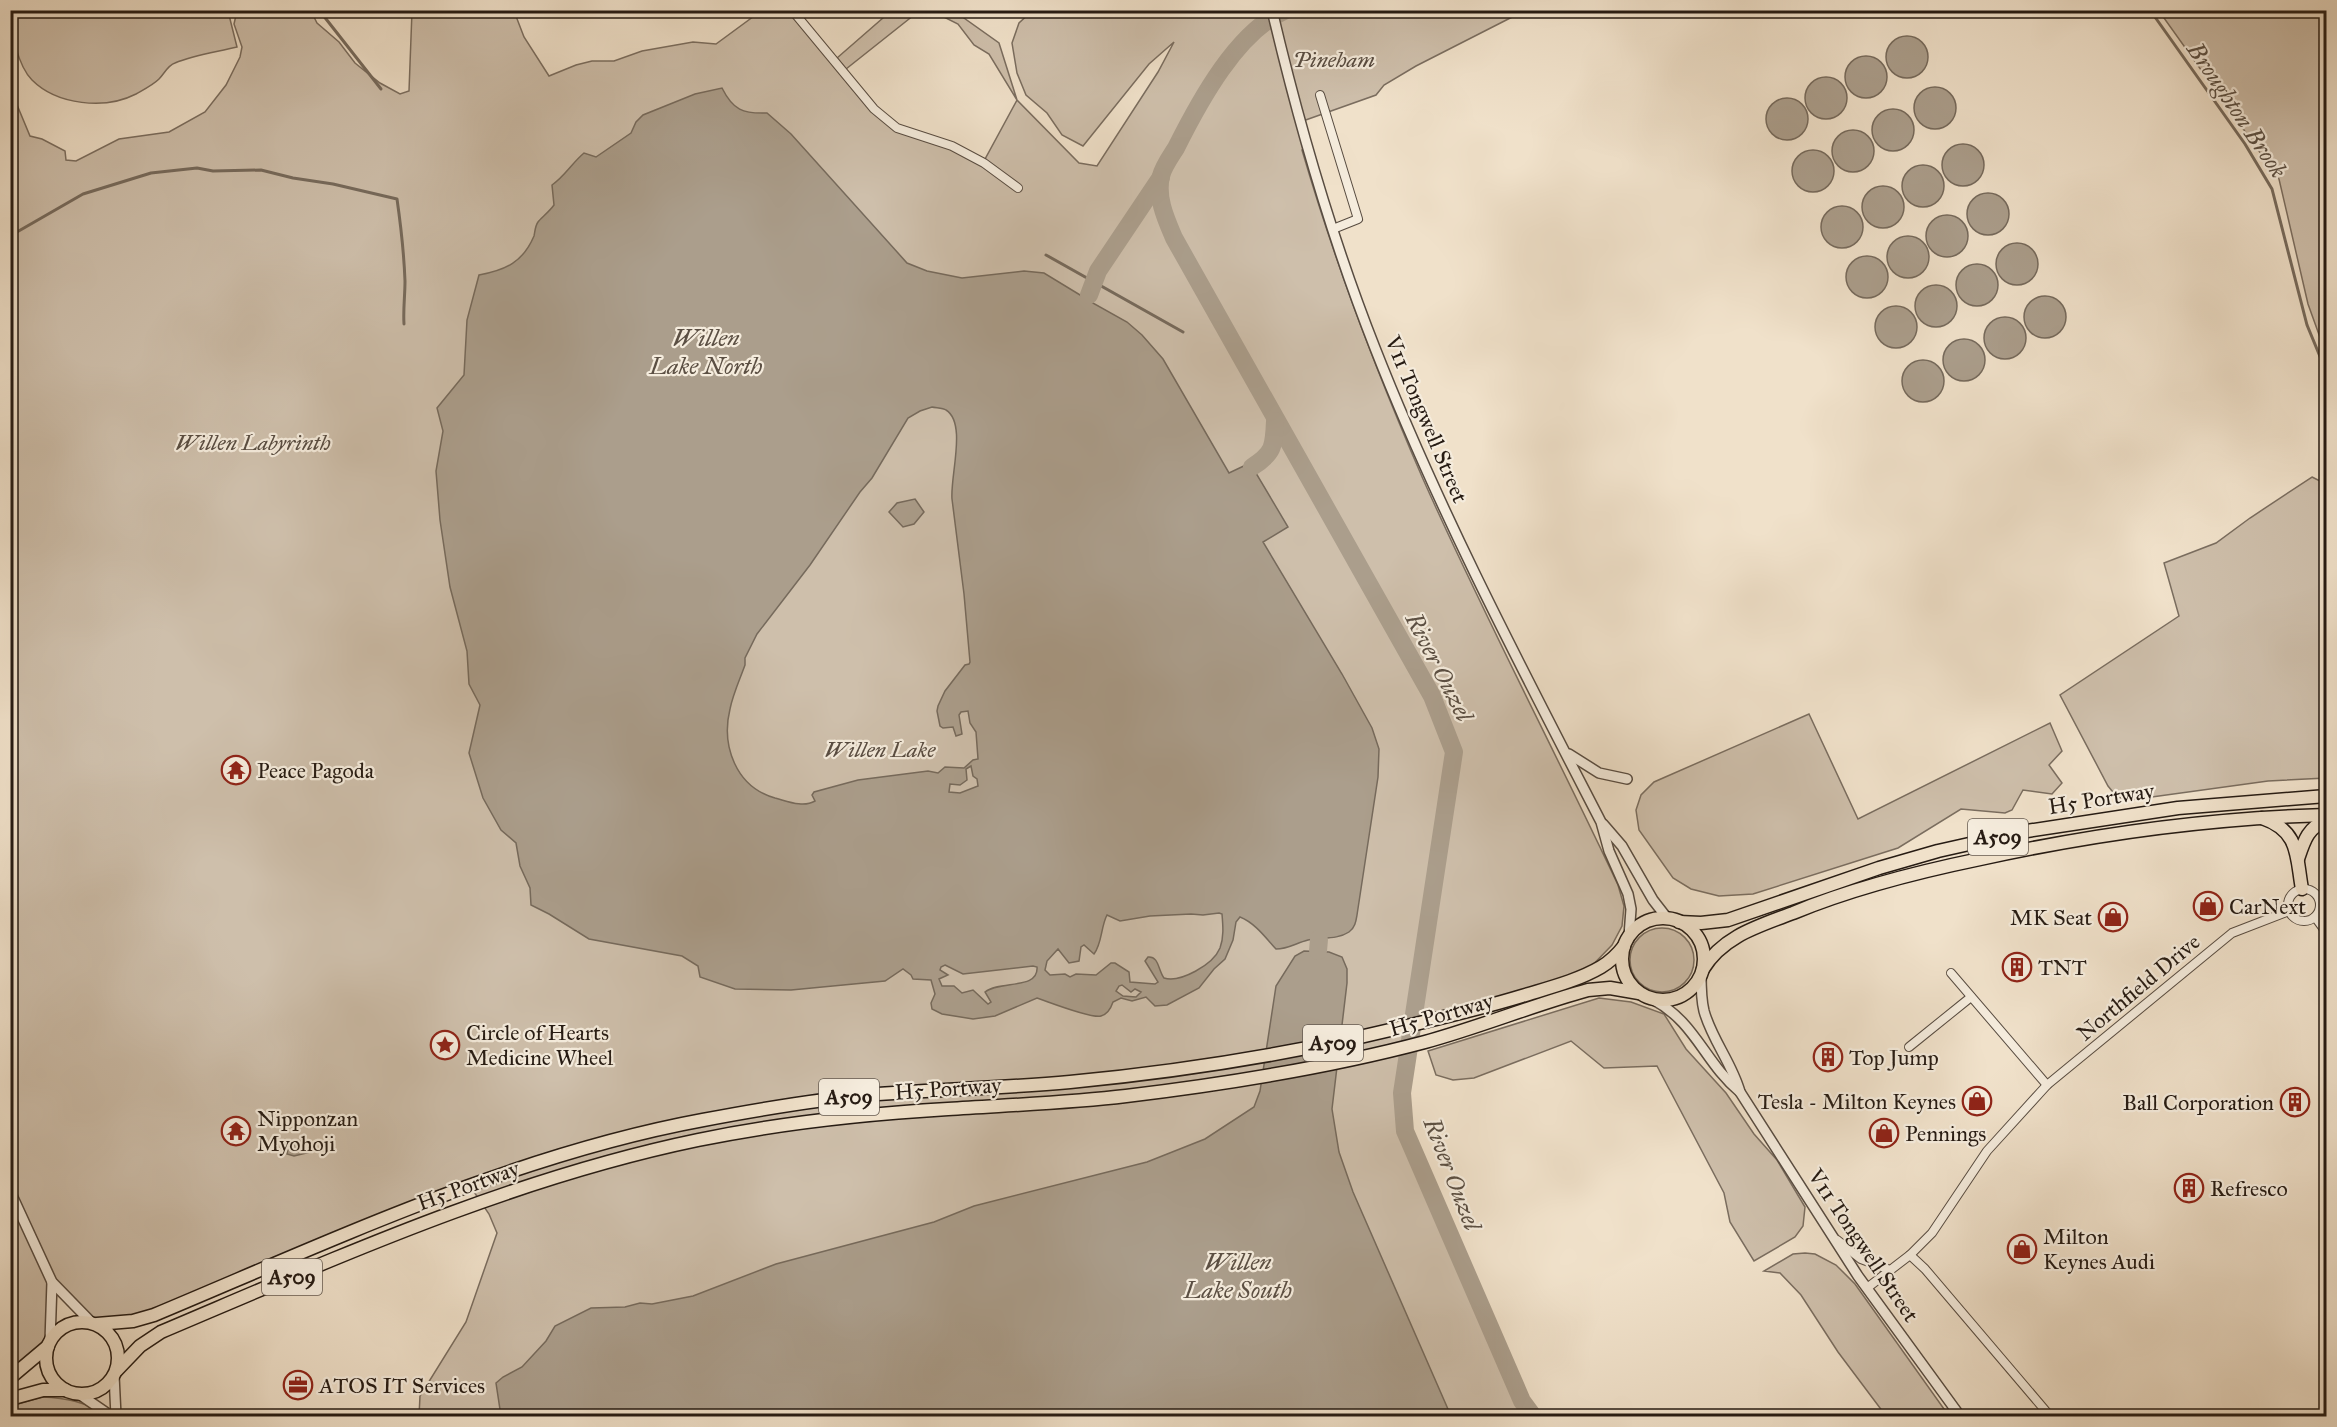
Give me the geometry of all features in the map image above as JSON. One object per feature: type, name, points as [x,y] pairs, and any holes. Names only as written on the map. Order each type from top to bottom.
[{"type":"main road","name":"H5 Portway","points":[[1673,920],[1701,923],[1728,920],[1879,868],[1938,851],[2027,831],[2178,808],[2326,796]]},
{"type":"main road","name":"H5 Portway","points":[[1702,971],[1721,946],[1744,933],[1814,904],[1913,874],[2096,836],[2257,817],[2326,815]]},
{"type":"main road","points":[[2257,817],[2271,822],[2290,837],[2298,858],[2302,889]]},
{"type":"main road","points":[[2298,858],[2308,832],[2316,824],[2326,821]]},
{"type":"main road","name":"A509","points":[[1673,920],[1645,922],[1626,941],[1622,959],[1624,972],[1630,984],[1640,993],[1652,999],[1662,1000],[1682,996],[1697,982],[1702,971]]},
{"type":"main road","points":[[1673,920],[1688,926],[1700,941],[1704,960],[1702,971]]},
{"type":"main road","name":"H5 Portway","points":[[94,1323],[133,1321],[154,1315],[470,1186],[575,1150],[615,1140],[699,1120],[760,1110],[874,1095],[1065,1082],[1213,1064],[1334,1042],[1451,1015],[1559,984],[1582,976],[1610,961],[1626,941]]},
{"type":"main road","name":"H5 Portway","points":[[115,1373],[140,1346],[161,1332],[344,1255],[499,1194],[551,1177],[651,1150],[796,1123],[875,1114],[1066,1102],[1218,1083],[1355,1059],[1454,1034],[1588,990],[1610,988],[1640,993]]},
{"type":"main road","name":"A509","points":[[10,1378],[67,1324],[79,1321],[94,1323]]},
{"type":"main road","points":[[94,1323],[113,1338],[118,1348],[115,1373]]},
{"type":"main road","points":[[49,1343],[47,1366],[51,1376],[65,1390]]},
{"type":"main road","name":"A509","points":[[79,1394],[99,1390],[115,1373]]},
{"type":"main road","points":[[12,1398],[43,1390],[65,1390],[79,1394]]},
{"type":"street","points":[[792,10],[874,109],[897,128],[952,146],[984,163],[1018,188]]},
{"type":"street","name":"V11 Tongwell Street","points":[[1272,10],[1307,148],[1375,350],[1474,572],[1601,822],[1609,851],[1628,894],[1631,909],[1626,941]]},
{"type":"street","points":[[1320,95],[1358,219],[1333,229]]},
{"type":"street","points":[[1567,753],[1599,773],[1628,779]]},
{"type":"street","name":"V11 Tongwell Street","points":[[1601,822],[1622,846],[1653,900],[1673,920]]},
{"type":"street","points":[[2302,889],[2312,891],[2319,899],[2320,909],[2315,917],[2306,922],[2291,916],[2289,911],[2290,897],[2302,889]]},
{"type":"street","name":"Northfield Drive","points":[[1867,1288],[1910,1255],[1932,1233],[1996,1139],[2047,1085],[2232,933],[2289,911]]},
{"type":"street","points":[[2315,917],[2326,932]]},
{"type":"street","name":"V11 Tongwell Street","points":[[1702,971],[1704,1011],[1734,1072],[1740,1092],[1829,1233],[1960,1416]]},
{"type":"street","points":[[1951,973],[2047,1085]]},
{"type":"street","points":[[1909,1047],[1971,997]]},
{"type":"street","name":"V11 Tongwell Street","points":[[1652,999],[1666,1006],[1682,1020],[1723,1078],[1740,1092]]},
{"type":"street","points":[[10,1191],[52,1282],[94,1323]]},
{"type":"street","points":[[1829,1233],[1861,1258],[1890,1270]]},
{"type":"street","points":[[1910,1255],[1925,1269],[2050,1416]]},
{"type":"street","points":[[49,1343],[52,1282]]},
{"type":"street","points":[[115,1373],[116,1416]]},
{"type":"street","points":[[79,1394],[111,1416]]},
{"type":"green space","points":[[10,11],[228,11],[237,47],[173,64],[154,83],[124,99],[96,103],[68,100],[42,88],[27,74],[16,47],[11,28]]},
{"type":"green space","name":"Willen Lake","points":[[237,11],[311,11],[317,23],[339,42],[355,63],[380,83],[400,94],[409,91],[412,11],[514,11],[524,37],[549,76],[576,65],[592,61],[614,61],[642,51],[693,42],[716,44],[761,11],[792,11],[836,66],[897,128],[985,159],[1017,100],[1079,163],[1097,166],[1158,72],[1174,42],[1149,64],[1083,146],[1062,135],[1047,113],[1026,95],[1017,73],[1012,43],[1019,23],[1032,11],[1524,11],[1416,66],[1384,85],[1376,95],[1300,122],[1307,148],[1302,150],[1328,234],[1357,316],[1406,438],[1470,581],[1618,885],[1624,906],[1622,926],[1612,945],[1582,976],[1410,1025],[1402,1093],[1405,1131],[1522,1401],[1533,1416],[419,1416],[420,1396],[466,1322],[497,1233],[489,1214],[470,1186],[154,1315],[97,1324],[53,1283],[50,1341],[11,1378],[10,88],[30,136],[42,139],[65,151],[66,160],[76,161],[119,139],[169,132],[205,112],[226,85],[240,57],[242,47],[234,24]]},
{"type":"green space","points":[[891,11],[917,11],[846,69],[837,58]]},
{"type":"green space","points":[[932,11],[954,11],[999,43],[1017,100],[989,54],[974,45],[958,24]]},
{"type":"green space","points":[[2159,11],[2326,11],[2326,354],[2308,304],[2279,179]]},
{"type":"green space","points":[[2312,477],[2326,484],[2326,778],[2268,781],[2130,800],[2117,797],[2108,786],[2060,695],[2179,616],[2164,563],[2216,543]]},
{"type":"green space","points":[[1809,714],[1858,819],[2050,723],[2062,751],[2049,765],[2062,783],[2052,794],[2023,790],[2012,810],[2005,813],[1961,809],[1898,848],[1753,894],[1719,896],[1691,889],[1673,878],[1639,830],[1636,810],[1641,795],[1654,782]]},
{"type":"green space","points":[[1662,928],[1680,934],[1688,942],[1694,960],[1688,978],[1680,986],[1662,992],[1644,986],[1636,978],[1630,960],[1636,942],[1644,934]]},
{"type":"green space","points":[[1599,998],[1631,1002],[1664,1014],[1686,1049],[1726,1093],[1754,1134],[1777,1160],[1805,1207],[1803,1226],[1795,1237],[1754,1261],[1730,1222],[1724,1193],[1657,1066],[1604,1068],[1571,1041],[1474,1078],[1453,1080],[1436,1075],[1428,1051]]},
{"type":"green space","points":[[1793,1254],[1815,1254],[1836,1265],[1855,1284],[1949,1416],[1886,1416],[1838,1352],[1801,1295],[1780,1273],[1764,1271]]},
{"type":"green space","points":[[42,1397],[75,1401],[104,1416],[11,1416],[11,1406]]},
{"type":"water","points":[[1907,36],[1915,37],[1922,42],[1927,49],[1927,65],[1922,72],[1915,77],[1907,78],[1899,77],[1892,72],[1887,65],[1886,57],[1887,49],[1892,42],[1899,37]]},
{"type":"water","points":[[1866,56],[1874,57],[1881,62],[1886,69],[1886,85],[1881,92],[1874,97],[1866,98],[1858,97],[1851,92],[1846,85],[1845,77],[1846,69],[1851,62],[1858,57]]},
{"type":"water","points":[[1826,77],[1834,78],[1841,83],[1846,90],[1846,106],[1841,113],[1834,118],[1826,119],[1818,118],[1811,113],[1806,106],[1805,98],[1806,90],[1811,83],[1818,78]]},
{"type":"water","points":[[1935,87],[1943,88],[1950,93],[1955,100],[1955,116],[1950,123],[1943,128],[1935,129],[1927,128],[1920,123],[1915,116],[1914,108],[1915,100],[1920,93],[1927,88]]},
{"type":"water","name":"Willen Lake North","points":[[722,88],[730,101],[740,109],[751,113],[767,113],[791,134],[907,263],[927,271],[962,278],[1024,271],[1044,273],[1085,298],[1089,295],[1091,302],[1127,322],[1163,359],[1229,473],[1250,463],[1288,527],[1263,542],[1342,674],[1372,728],[1379,749],[1378,777],[1356,922],[1349,932],[1276,949],[1255,927],[1240,917],[1236,922],[1233,940],[1225,959],[1199,988],[1167,1005],[1155,1006],[1146,997],[1132,1001],[1121,998],[1113,1002],[1106,1014],[1096,1016],[1037,998],[995,1016],[973,1019],[942,1014],[932,1009],[931,1003],[935,994],[931,980],[913,979],[903,969],[885,981],[791,990],[735,989],[700,977],[698,966],[682,956],[589,939],[531,905],[530,888],[520,866],[516,843],[501,830],[483,798],[469,753],[480,705],[469,684],[467,651],[450,587],[440,520],[436,471],[443,431],[437,408],[464,375],[467,320],[479,275],[505,267],[525,252],[534,236],[537,224],[554,205],[552,185],[584,153],[596,157],[631,133],[636,122],[643,115],[695,94]],"holes":[[[932,407],[945,409],[956,426],[952,499],[970,662],[965,665],[945,691],[937,711],[940,726],[953,727],[956,736],[962,734],[959,715],[961,712],[968,711],[970,723],[976,732],[978,759],[973,760],[964,768],[945,767],[938,773],[928,771],[858,780],[814,792],[812,795],[815,801],[805,804],[762,793],[741,775],[734,763],[728,737],[730,709],[745,665],[745,658],[757,634],[872,478],[908,418]],[[971,766],[978,786],[960,793],[949,792],[950,784],[960,785],[967,780],[966,769]],[[1222,914],[1223,931],[1220,948],[1211,961],[1179,978],[1164,978],[1152,957],[1148,957],[1145,961],[1158,982],[1155,984],[1130,982],[1129,972],[1115,963],[1111,963],[1096,975],[1076,974],[1070,977],[1065,974],[1050,975],[1045,970],[1047,961],[1058,949],[1069,963],[1079,961],[1081,947],[1084,945],[1094,954],[1099,945],[1107,915],[1120,921],[1150,916]],[[945,965],[963,974],[1037,967],[1032,979],[992,988],[985,992],[991,1002],[988,1004],[973,990],[962,993],[954,986],[942,986],[939,979],[948,975],[940,970]],[[1122,985],[1131,992],[1135,989],[1141,992],[1136,997],[1123,996],[1116,991]]]},
{"type":"water","points":[[1787,98],[1795,99],[1802,104],[1807,111],[1807,127],[1802,134],[1795,139],[1787,140],[1779,139],[1772,134],[1767,127],[1766,119],[1767,111],[1772,104],[1779,99]]},
{"type":"water","points":[[1893,109],[1901,110],[1908,115],[1913,122],[1913,138],[1908,145],[1901,150],[1893,151],[1885,150],[1878,145],[1873,138],[1872,130],[1873,122],[1878,115],[1885,110]]},
{"type":"water","points":[[1853,130],[1861,131],[1868,136],[1873,143],[1873,159],[1868,166],[1861,171],[1853,172],[1845,171],[1838,166],[1833,159],[1832,151],[1833,143],[1838,136],[1845,131]]},
{"type":"water","points":[[1963,144],[1971,145],[1978,150],[1983,157],[1983,173],[1978,180],[1971,185],[1963,186],[1955,185],[1948,180],[1943,173],[1942,165],[1943,157],[1948,150],[1955,145]]},
{"type":"water","points":[[1813,150],[1821,151],[1828,156],[1833,163],[1833,179],[1828,186],[1821,191],[1813,192],[1805,191],[1798,186],[1793,179],[1792,171],[1793,163],[1798,156],[1805,151]]},
{"type":"water","points":[[1923,165],[1931,166],[1938,171],[1943,178],[1943,194],[1938,201],[1931,206],[1923,207],[1915,206],[1908,201],[1903,194],[1902,186],[1903,178],[1908,171],[1915,166]]},
{"type":"water","points":[[1883,186],[1891,187],[1898,192],[1903,199],[1903,215],[1898,222],[1891,227],[1883,228],[1875,227],[1868,222],[1863,215],[1862,207],[1863,199],[1868,192],[1875,187]]},
{"type":"water","points":[[1988,193],[1996,194],[2003,199],[2008,206],[2008,222],[2003,229],[1996,234],[1988,235],[1980,234],[1973,229],[1968,222],[1967,214],[1968,206],[1973,199],[1980,194]]},
{"type":"water","points":[[1842,206],[1850,207],[1857,212],[1862,219],[1862,235],[1857,242],[1850,247],[1842,248],[1834,247],[1827,242],[1822,235],[1821,227],[1822,219],[1827,212],[1834,207]]},
{"type":"water","points":[[1947,215],[1955,216],[1962,221],[1967,228],[1967,244],[1962,251],[1955,256],[1947,257],[1939,256],[1932,251],[1927,244],[1926,236],[1927,228],[1932,221],[1939,216]]},
{"type":"water","points":[[1908,236],[1916,237],[1923,242],[1928,249],[1928,265],[1923,272],[1916,277],[1908,278],[1900,277],[1893,272],[1888,265],[1887,257],[1888,249],[1893,242],[1900,237]]},
{"type":"water","points":[[2017,243],[2025,244],[2032,249],[2037,256],[2037,272],[2032,279],[2025,284],[2017,285],[2009,284],[2002,279],[1997,272],[1996,264],[1997,256],[2002,249],[2009,244]]},
{"type":"water","points":[[1867,256],[1875,257],[1882,262],[1887,269],[1887,285],[1882,292],[1875,297],[1867,298],[1859,297],[1852,292],[1847,285],[1846,277],[1847,269],[1852,262],[1859,257]]},
{"type":"water","points":[[1977,264],[1985,265],[1992,270],[1997,277],[1997,293],[1992,300],[1985,305],[1977,306],[1969,305],[1962,300],[1957,293],[1956,285],[1957,277],[1962,270],[1969,265]]},
{"type":"water","points":[[1936,285],[1944,286],[1951,291],[1956,298],[1956,314],[1951,321],[1944,326],[1936,327],[1928,326],[1921,321],[1916,314],[1915,306],[1916,298],[1921,291],[1928,286]]},
{"type":"water","points":[[2045,296],[2053,297],[2060,302],[2065,309],[2065,325],[2060,332],[2053,337],[2045,338],[2037,337],[2030,332],[2025,325],[2024,317],[2025,309],[2030,302],[2037,297]]},
{"type":"water","points":[[1896,306],[1904,307],[1911,312],[1916,319],[1916,335],[1911,342],[1904,347],[1896,348],[1888,347],[1881,342],[1876,335],[1875,327],[1876,319],[1881,312],[1888,307]]},
{"type":"water","points":[[2005,317],[2013,318],[2020,323],[2025,330],[2025,346],[2020,353],[2013,358],[2005,359],[1997,358],[1990,353],[1985,346],[1984,338],[1985,330],[1990,323],[1997,318]]},
{"type":"water","points":[[1964,339],[1972,340],[1979,345],[1984,352],[1984,368],[1979,375],[1972,380],[1964,381],[1956,380],[1949,375],[1944,368],[1943,360],[1944,352],[1949,345],[1956,340]]},
{"type":"water","points":[[1923,360],[1931,361],[1938,366],[1943,373],[1943,389],[1938,396],[1931,401],[1923,402],[1915,401],[1908,396],[1903,389],[1902,381],[1903,373],[1908,366],[1915,361]]},
{"type":"water","points":[[915,499],[924,512],[914,524],[903,527],[889,512],[897,503]]},
{"type":"water","name":"Willen Lake South","points":[[1304,951],[1329,952],[1342,957],[1347,969],[1332,1109],[1339,1152],[1353,1192],[1451,1416],[501,1416],[496,1383],[522,1367],[546,1341],[555,1326],[591,1308],[652,1304],[693,1296],[776,1264],[934,1222],[974,1206],[1147,1162],[1205,1139],[1254,1107],[1260,1091],[1276,986],[1295,956]]},
{"type":"water","points":[[301,1141],[311,1147],[311,1152],[294,1156],[287,1154],[288,1148]]},
{"type":"waterway","points":[[319,10],[381,89]]},
{"type":"waterway","name":"River Ouzel","points":[[1286,10],[1268,20],[1251,34],[1221,70],[1163,169],[1160,184],[1161,200],[1174,238],[1432,696],[1454,752],[1402,1093],[1405,1131],[1522,1401],[1533,1416]]},
{"type":"waterway","name":"Broughton Brook","points":[[2150,10],[2245,144],[2272,189],[2307,325],[2326,371]]},
{"type":"waterway","points":[[10,236],[83,194],[151,173],[197,168],[213,171],[261,170],[333,184],[397,199],[405,271],[404,324]]},
{"type":"waterway","points":[[1089,295],[1098,271],[1161,177]]},
{"type":"waterway","points":[[1046,255],[1183,332]]},
{"type":"waterway","points":[[1252,467],[1269,453],[1274,437],[1275,421]]},
{"type":"waterway","points":[[1318,951],[1319,939]]},
{"type":"place","name":"Peace Pagoda","points":[[236,770]]},
{"type":"place","name":"CarNext","points":[[2208,906]]},
{"type":"place","name":"MK Seat","points":[[2113,917]]},
{"type":"place","name":"TNT","points":[[2017,967]]},
{"type":"place","name":"Circle of Hearts Medicine Wheel","points":[[445,1045]]},
{"type":"place","name":"Top Jump","points":[[1828,1057]]},
{"type":"place","name":"Tesla - Milton Keynes","points":[[1977,1101]]},
{"type":"place","name":"Ball Corporation","points":[[2295,1102]]},
{"type":"place","name":"Nipponzan Myohoji","points":[[236,1131]]},
{"type":"place","name":"Pennings","points":[[1884,1133]]},
{"type":"place","name":"Refresco","points":[[2189,1188]]},
{"type":"place","name":"Milton Keynes Audi","points":[[2022,1249]]},
{"type":"place","name":"ATOS IT Services","points":[[298,1385]]},
{"type":"park label","name":"Pineham","points":[[1334,59]]},
{"type":"park label","name":"Willen Labyrinth","points":[[253,442]]}]
